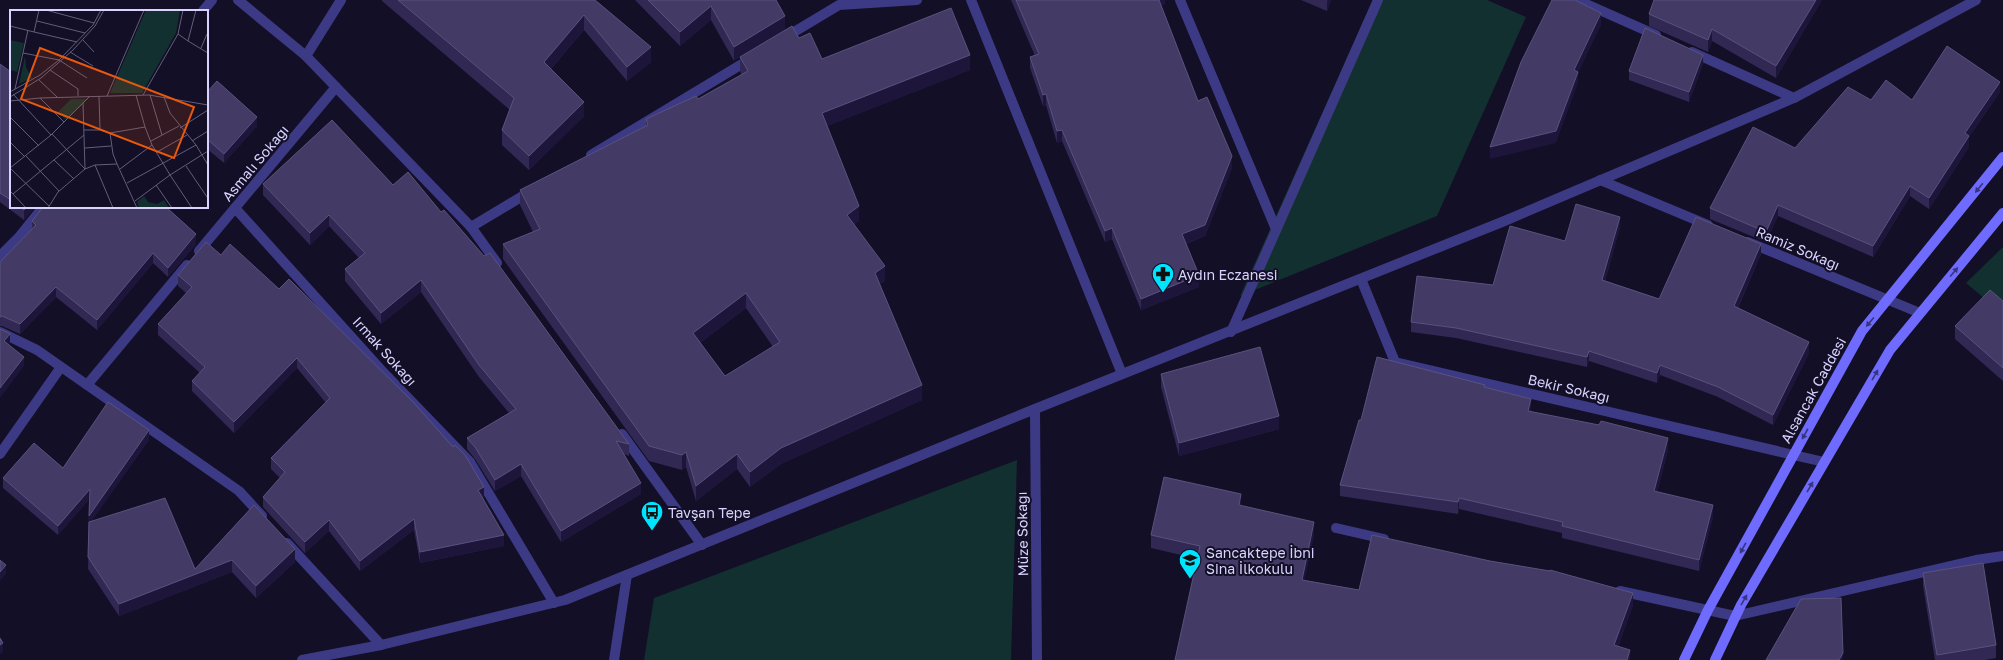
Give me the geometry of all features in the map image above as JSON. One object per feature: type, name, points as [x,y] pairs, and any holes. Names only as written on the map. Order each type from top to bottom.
[{"type":"street","points":[[204,10],[212,0]]},
{"type":"street","points":[[238,0],[306,56],[471,227],[504,272]]},
{"type":"street","points":[[306,56],[341,0]]},
{"type":"street","points":[[778,42],[838,3],[917,0]]},
{"type":"street","points":[[971,0],[1122,374]]},
{"type":"street","points":[[1180,0],[1276,229]]},
{"type":"street","points":[[1231,332],[1378,0]]},
{"type":"street","points":[[1576,0],[1664,39]]},
{"type":"street","points":[[302,660],[381,645],[565,600],[1035,409],[1361,279],[1794,98],[1976,0]]},
{"type":"street","points":[[1685,49],[1794,98]]},
{"type":"street","points":[[580,162],[764,50]]},
{"type":"street","name":"Asmalı Sokağı","points":[[87,385],[336,87]]},
{"type":"street","name":"Alsancak Caddesi","points":[[1684,660],[1708,610],[1862,331],[2003,158]]},
{"type":"street","points":[[1600,180],[1715,228]]},
{"type":"street","points":[[471,227],[539,186]]},
{"type":"street","points":[[0,256],[19,238],[42,208]]},
{"type":"street","name":"Irmak Sokağı","points":[[235,208],[384,372],[470,462],[554,603]]},
{"type":"street","points":[[1715,660],[1735,616],[1890,350],[2003,213]]},
{"type":"street","name":"Ramiz Sokağı","points":[[1737,237],[1920,313]]},
{"type":"street","name":"Bekir Sokağı","points":[[1361,279],[1395,362],[1824,462]]},
{"type":"street","points":[[0,332],[37,350],[240,491],[271,525]]},
{"type":"street","points":[[0,454],[61,367]]},
{"type":"street","name":"Müze Sokağı","points":[[1035,409],[1037,660]]},
{"type":"street","points":[[614,424],[702,545]]},
{"type":"street","points":[[1336,528],[1391,540]]},
{"type":"street","points":[[281,537],[381,645]]},
{"type":"street","points":[[1608,588],[1735,616],[1976,560],[2003,556]]},
{"type":"street","points":[[614,660],[627,575]]},
{"type":"green space","points":[[1373,0],[1487,0],[1526,17],[1437,216],[1240,296]]},
{"type":"green space","points":[[2003,247],[2003,314],[1966,283]]},
{"type":"green space","points":[[1017,460],[1011,660],[644,660],[654,598]]},
{"type":"building","points":[[398,0],[595,0],[651,47],[627,67],[584,15],[544,62],[584,102],[529,156],[502,130],[514,98]]},
{"type":"building","points":[[648,0],[776,0],[785,16],[734,47],[711,6],[680,32]]},
{"type":"building","points":[[1016,0],[1159,0],[1198,101],[1207,97],[1232,156],[1205,225],[1182,234],[1199,275],[1141,299],[1112,228],[1105,231],[1062,130],[1057,131],[1046,94],[1043,95],[1030,57],[1039,54]]},
{"type":"building","points":[[1552,0],[1575,0],[1601,13],[1574,70],[1578,72],[1556,131],[1490,147],[1521,62]]},
{"type":"building","points":[[1654,0],[1816,0],[1776,66],[1712,29],[1708,40],[1649,14]]},
{"type":"building","points":[[951,8],[970,55],[822,113],[859,206],[847,215],[885,266],[875,273],[922,385],[781,448],[750,472],[737,454],[696,486],[686,452],[682,455],[649,446],[503,244],[540,229],[520,190],[648,125],[646,119],[696,96],[698,99],[748,71],[740,57],[792,26],[799,38],[810,33],[822,59]],"holes":[[[746,293],[780,342],[725,376],[693,333]]]},
{"type":"building","points":[[1645,28],[1703,55],[1689,92],[1629,71]]},
{"type":"building","points":[[1947,46],[2000,82],[1965,133],[1969,136],[1929,198],[1910,186],[1873,246],[1778,205],[1766,232],[1710,208],[1753,127],[1795,148],[1848,87],[1871,100],[1886,80],[1912,100]]},
{"type":"building","points":[[0,64],[10,71],[10,199],[0,193]]},
{"type":"building","points":[[217,81],[257,117],[224,154],[208,140],[208,91]]},
{"type":"building","points":[[332,120],[393,185],[408,172],[441,212],[444,210],[484,256],[490,253],[629,444],[616,441],[641,483],[561,531],[521,464],[495,480],[475,447],[467,438],[516,409],[479,365],[421,280],[381,313],[345,269],[365,253],[329,215],[310,233],[263,184]]},
{"type":"building","points":[[1576,204],[1620,217],[1602,280],[1659,299],[1696,217],[1761,244],[1734,306],[1809,342],[1773,415],[1718,387],[1660,365],[1657,373],[1589,351],[1587,357],[1456,328],[1411,322],[1417,276],[1493,285],[1510,226],[1565,241]]},
{"type":"building","points":[[42,208],[167,208],[196,234],[168,268],[153,253],[97,320],[56,287],[20,324],[2,316],[0,317],[0,262],[36,225],[32,221]]},
{"type":"building","points":[[206,242],[221,255],[230,244],[279,289],[289,279],[414,403],[453,447],[455,445],[465,455],[484,487],[478,490],[504,535],[420,552],[414,519],[360,561],[329,520],[305,542],[263,497],[285,472],[271,458],[330,398],[297,358],[234,422],[192,381],[205,367],[158,324],[192,287],[178,275]]},
{"type":"building","points":[[1990,290],[2003,301],[2003,368],[1955,326]]},
{"type":"building","points":[[0,329],[10,334],[4,341],[24,357],[0,388]]},
{"type":"building","points":[[1260,347],[1279,416],[1179,443],[1161,374]]},
{"type":"building","points":[[1377,357],[1485,385],[1484,387],[1531,399],[1528,411],[1599,425],[1601,421],[1668,438],[1654,491],[1713,505],[1699,560],[1562,526],[1563,522],[1459,498],[1458,502],[1340,485],[1359,420],[1361,420]]},
{"type":"building","points":[[108,402],[149,430],[89,516],[90,489],[58,526],[3,478],[34,443],[63,468]]},
{"type":"building","points":[[1164,477],[1241,494],[1239,505],[1314,522],[1302,580],[1359,590],[1372,535],[1490,561],[1550,570],[1633,593],[1614,645],[1630,650],[1627,660],[1175,660],[1200,546],[1151,535]]},
{"type":"building","points":[[165,498],[195,569],[254,505],[295,549],[256,586],[232,560],[119,604],[88,557],[89,522]]},
{"type":"building","points":[[0,560],[6,565],[0,572]]},
{"type":"building","points":[[1983,563],[1996,645],[1937,655],[1923,573]]},
{"type":"building","points":[[1841,598],[1843,653],[1839,660],[1766,660],[1801,599]]},
{"type":"building","points":[[0,638],[3,643],[0,645]]},
{"type":"place","name":"Aydın Eczanesi","points":[[1163,294]]},
{"type":"place","name":"Tavşan Tepe","points":[[652,532]]},
{"type":"place","name":"Sancaktepe İbni Sina İlkokulu","points":[[1190,580]]}]
